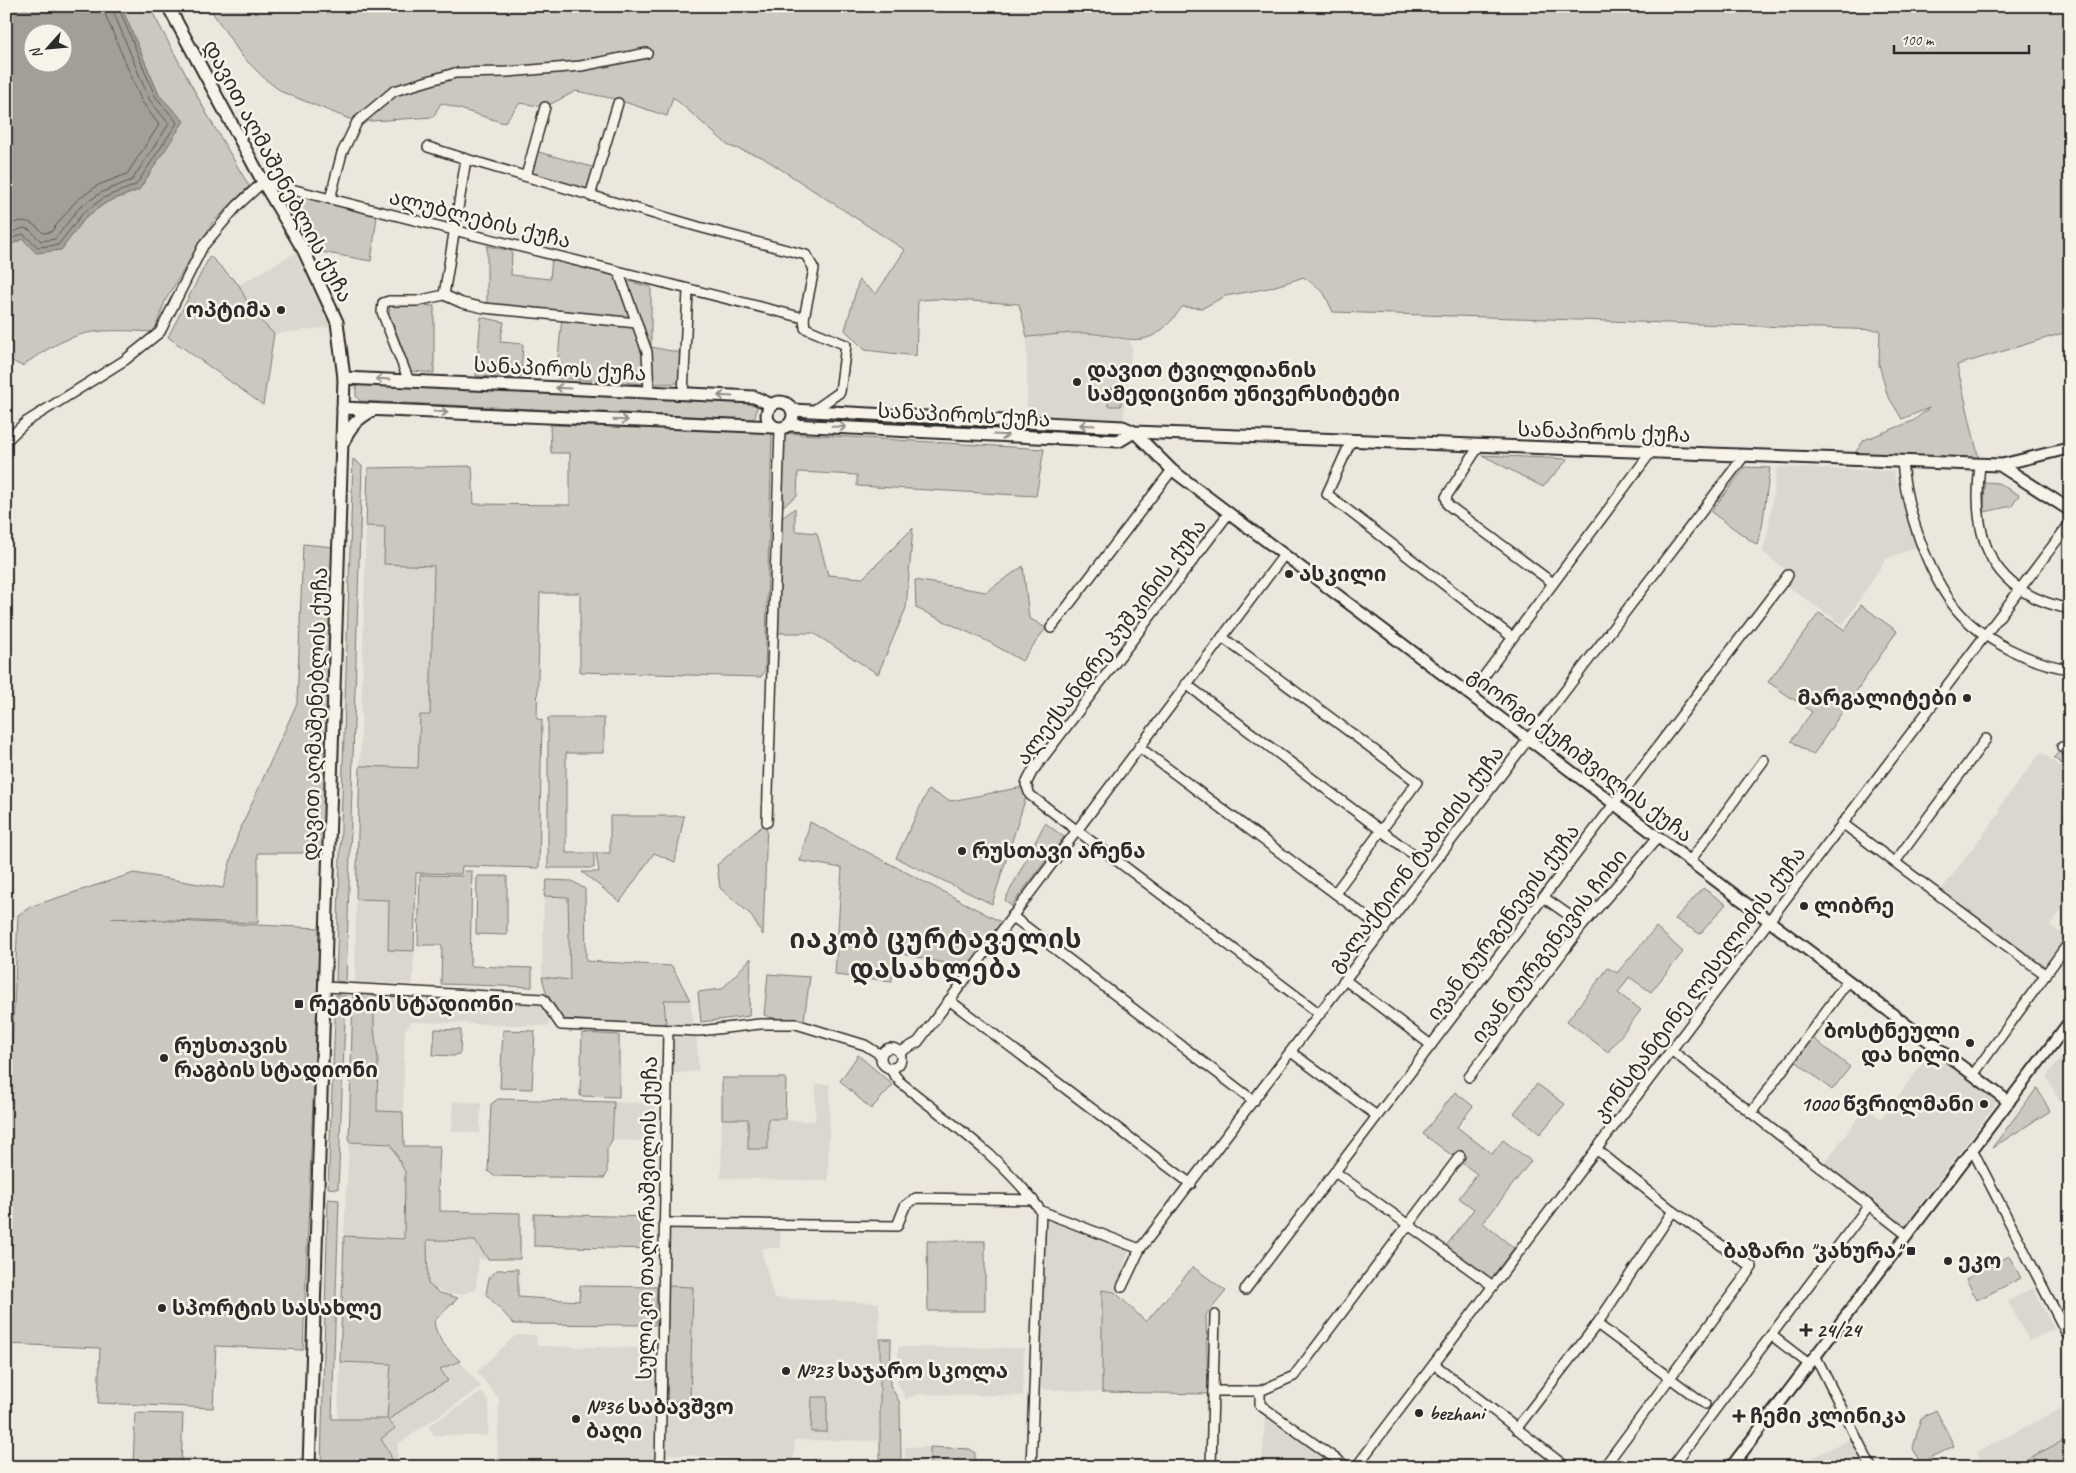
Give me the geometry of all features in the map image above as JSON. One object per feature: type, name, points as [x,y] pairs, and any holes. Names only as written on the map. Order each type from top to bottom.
[{"type":"main road","name":"დავით აღმაშენებლის ქუჩა","points":[[168,6],[263,182],[304,251],[337,322],[344,378],[309,1467]]},
{"type":"main road","name":"სანაპიროს ქუჩა","points":[[344,378],[754,398],[772,405]]},
{"type":"main road","points":[[784,402],[792,410],[793,420],[781,427],[767,418],[768,410],[772,405],[784,402]]},
{"type":"main road","name":"სანაპიროს ქუჩა","points":[[343,408],[1120,441],[1134,432]]},
{"type":"main road","points":[[342,446],[348,430],[360,417],[375,409]]},
{"type":"main road","name":"სანაპიროს ქუჩა","points":[[792,410],[1124,426],[1134,432],[2000,466]]},
{"type":"main road","points":[[2000,466],[2070,510]]},
{"type":"street","points":[[330,198],[342,153],[357,122],[394,91],[456,72],[507,72],[581,66],[647,53]]},
{"type":"street","points":[[590,196],[618,103]]},
{"type":"street","points":[[526,176],[545,107]]},
{"type":"street","points":[[428,147],[590,196],[806,255],[814,269],[804,318],[805,328],[846,344],[840,392],[813,411]]},
{"type":"street","points":[[444,295],[466,159]]},
{"type":"street","name":"ალუბლების ქუჩა","points":[[263,182],[688,291],[804,318]]},
{"type":"street","points":[[6,441],[26,422],[125,360],[160,332],[203,246],[237,206],[263,182]]},
{"type":"street","points":[[618,272],[647,352],[650,392]]},
{"type":"street","points":[[683,394],[688,291]]},
{"type":"street","points":[[409,381],[382,312],[383,303],[389,301],[417,301],[444,295],[462,303],[484,308],[637,323]]},
{"type":"street","points":[[767,822],[781,427]]},
{"type":"street","name":"გიორგი ქუჩიშვილის ქუჩა","points":[[1134,432],[1172,470],[2009,1102]]},
{"type":"street","points":[[1351,441],[1327,494],[1512,637]]},
{"type":"street","points":[[1479,446],[1446,497],[1448,505],[1553,583]]},
{"type":"street","name":"სანაპიროს ქუჩა","points":[[2000,466],[2070,448]]},
{"type":"street","points":[[1470,695],[1651,452]]},
{"type":"street","name":"გალაქტიონ ტაბიძის ქუჩა","points":[[1122,1287],[1140,1249],[1744,456]]},
{"type":"street","points":[[1902,462],[1907,495],[1930,565],[1943,590],[1957,610],[1984,635],[2028,658],[2070,669]]},
{"type":"street","points":[[1980,465],[1977,488],[1982,530],[1988,549],[1996,564],[2004,576],[2018,590],[2038,601],[2070,609]]},
{"type":"street","points":[[1051,628],[1172,470]]},
{"type":"street","name":"ალექსანდრე პუშკინის ქუჩა","points":[[1076,830],[1030,794],[1026,784],[1229,513]]},
{"type":"street","name":"კონსტანტინე ლესელიძის ქუჩა","points":[[1356,1467],[2070,523]]},
{"type":"street","points":[[900,1052],[918,1042],[1284,554]]},
{"type":"street","name":"ივან ტურგენევის ქუჩა","points":[[1245,1290],[1788,575]]},
{"type":"street","points":[[1222,637],[1417,782],[1335,893]]},
{"type":"street","points":[[1186,684],[1431,868]]},
{"type":"street","points":[[1895,862],[1986,740]]},
{"type":"street","points":[[1139,747],[1384,930]]},
{"type":"street","points":[[1690,861],[1764,760]]},
{"type":"street","points":[[1842,823],[2046,974]]},
{"type":"street","points":[[1076,830],[1320,1014]]},
{"type":"street","name":"ივან ტურგენევის ჩიხი","points":[[1469,1077],[1583,925],[1658,837]]},
{"type":"street","points":[[1543,897],[1583,925]]},
{"type":"street","points":[[1012,916],[1254,1101]]},
{"type":"street","points":[[1973,1075],[2070,941]]},
{"type":"street","points":[[1345,980],[1431,1045]]},
{"type":"street","points":[[1751,1113],[1848,981]]},
{"type":"street","points":[[325,987],[544,999],[561,1025],[699,1031],[760,1024],[796,1024],[865,1045],[881,1055]]},
{"type":"street","points":[[948,1000],[1191,1184]]},
{"type":"street","points":[[1731,1467],[2070,1021]]},
{"type":"street","name":"სულიკო თაღორაშვილის ქუჩა","points":[[660,1467],[668,1030]]},
{"type":"street","points":[[881,1055],[888,1048],[895,1048],[900,1052],[902,1059],[899,1065],[890,1068]]},
{"type":"street","points":[[1671,1050],[1907,1235]]},
{"type":"street","points":[[1291,1052],[1377,1116]]},
{"type":"street","points":[[881,1055],[882,1064],[890,1068],[900,1082],[995,1160],[1040,1210],[1140,1249]]},
{"type":"street","points":[[1596,1149],[1673,1211],[1752,1267],[1671,1379],[1604,1467]]},
{"type":"street","points":[[1972,1149],[2070,1340]]},
{"type":"street","points":[[1213,1391],[1260,1390],[1294,1376],[1460,1156]]},
{"type":"street","points":[[1335,1172],[1493,1286]]},
{"type":"street","points":[[664,1223],[897,1226],[905,1206],[916,1198],[1033,1200]]},
{"type":"street","points":[[1673,1467],[1869,1205]]},
{"type":"street","points":[[1032,1467],[1040,1210]]},
{"type":"street","points":[[1516,1429],[1597,1324],[1673,1211]]},
{"type":"street","points":[[1212,1467],[1215,1315]]},
{"type":"street","points":[[1597,1324],[1705,1404]]},
{"type":"street","points":[[1771,1335],[1812,1360],[1871,1467]]},
{"type":"street","points":[[1434,1364],[1566,1467]]},
{"type":"street","points":[[1260,1390],[1260,1405],[1347,1467]]},
{"type":"shaded area","points":[[121,6],[149,6],[208,116],[249,186],[213,222],[165,301],[154,332],[115,331],[84,333],[55,345],[22,366],[6,358],[6,247],[23,238],[61,250],[86,217],[107,202],[139,190],[159,95]]},
{"type":"shaded area","points":[[208,6],[2070,6],[2070,331],[1957,365],[1979,460],[1852,457],[1864,440],[1913,421],[1929,408],[1902,419],[1887,394],[1879,364],[1880,330],[1333,312],[1324,293],[1304,277],[1269,288],[1225,296],[1203,308],[1182,307],[1158,333],[1147,338],[1136,339],[1080,333],[1027,337],[1019,304],[937,299],[918,300],[916,356],[865,350],[845,330],[859,280],[876,294],[905,250],[762,157],[729,146],[673,97],[667,116],[615,99],[576,91],[545,107],[520,103],[504,123],[441,103],[433,117],[357,122],[282,92],[265,79],[242,56]]},
{"type":"shaded area","points":[[535,151],[596,168],[589,193],[529,175]]},
{"type":"shaded area","points":[[287,193],[377,216],[371,261],[310,250],[287,202]]},
{"type":"shaded area","points":[[487,246],[512,251],[511,275],[550,279],[552,257],[617,273],[634,321],[487,306]]},
{"type":"shaded area","points":[[295,253],[331,327],[274,334],[252,312],[239,285]]},
{"type":"shaded area","points":[[210,256],[239,285],[252,312],[274,334],[263,405],[168,337]]},
{"type":"shaded area","points":[[627,281],[651,287],[651,347],[682,353],[679,383],[651,384],[650,348]]},
{"type":"shaded area","points":[[395,304],[434,306],[434,373],[411,371],[389,313],[390,306]]},
{"type":"shaded area","points":[[481,317],[504,322],[500,342],[523,344],[521,378],[476,376]]},
{"type":"shaded area","points":[[562,317],[633,324],[642,350],[645,384],[556,378]]},
{"type":"shaded area","name":"დავით ტვილდიანის სამედიცინო უნივერსიტეტი","points":[[1081,333],[1129,340],[1132,347],[1123,422],[1027,417],[1027,337]]},
{"type":"shaded area","points":[[361,384],[754,404],[757,407],[755,417],[752,419],[360,401],[356,396],[356,387]]},
{"type":"shaded area","points":[[1108,388],[1121,389],[1121,406],[1108,406]]},
{"type":"shaded area","points":[[550,425],[770,431],[772,435],[765,671],[761,677],[580,672],[580,593],[540,593],[537,719],[542,720],[539,868],[462,866],[461,874],[416,873],[414,951],[388,950],[389,900],[356,899],[360,766],[418,768],[420,715],[430,715],[434,566],[384,564],[385,527],[366,526],[368,468],[472,466],[474,504],[570,505],[570,453],[551,453]]},
{"type":"shaded area","points":[[784,433],[1044,449],[1036,496],[857,486],[857,475],[798,472],[797,496],[780,508]]},
{"type":"shaded area","points":[[1482,455],[1568,459],[1543,487]]},
{"type":"shaded area","points":[[353,459],[362,466],[346,982],[336,981]]},
{"type":"shaded area","points":[[1745,467],[1770,468],[1762,527],[1757,545],[1711,512]]},
{"type":"shaded area","points":[[1777,467],[1893,471],[1917,547],[1886,559],[1843,625],[1783,583],[1790,573],[1762,552],[1768,531]]},
{"type":"shaded area","points":[[1985,482],[1998,483],[2019,495],[2012,506],[1984,512]]},
{"type":"shaded area","points":[[795,508],[795,531],[817,533],[828,575],[863,578],[913,528],[906,608],[878,674],[813,633],[777,633],[782,518]]},
{"type":"shaded area","points":[[366,526],[385,527],[434,566],[430,714],[420,714],[418,768],[360,766]]},
{"type":"shaded area","name":"რუსთავის რაგბის სტადიონი","points":[[303,544],[334,547],[325,853],[258,853],[258,923],[111,918],[320,928],[303,1350],[216,1346],[213,1408],[98,1403],[100,1348],[6,1344],[6,1188],[18,915],[32,906],[134,873],[223,888],[238,834],[297,703]]},
{"type":"shaded area","points":[[1023,566],[1029,618],[1046,628],[1022,661],[989,642],[916,608],[915,580],[986,592]]},
{"type":"shaded area","points":[[1861,605],[1897,631],[1813,755],[1791,741],[1812,712],[1768,682],[1819,613],[1845,630]]},
{"type":"shaded area","points":[[548,718],[604,718],[604,753],[566,753],[566,853],[594,853],[594,868],[548,868]]},
{"type":"shaded area","points":[[2060,750],[2070,758],[2070,770],[2054,758]]},
{"type":"shaded area","points":[[2041,752],[2070,774],[2070,899],[2050,925],[2068,938],[2042,971],[1940,891],[2001,811],[1998,809]]},
{"type":"shaded area","name":"რუსთავი არენა","points":[[1023,787],[1026,797],[992,904],[896,858],[928,790],[951,801]]},
{"type":"shaded area","points":[[610,816],[684,816],[675,862],[654,853],[620,902],[582,872],[599,872],[596,853],[610,853]]},
{"type":"shaded area","points":[[767,822],[763,935],[750,914],[720,888],[717,865]]},
{"type":"shaded area","points":[[810,822],[1001,922],[1001,924],[967,968],[893,952],[892,981],[835,975],[842,868],[800,861]]},
{"type":"shaded area","points":[[1045,823],[1064,837],[1011,906],[1005,900]]},
{"type":"shaded area","points":[[464,871],[472,871],[470,966],[532,968],[532,987],[441,984],[442,945],[418,945],[420,875],[463,876]]},
{"type":"shaded area","points":[[477,876],[507,876],[507,935],[476,934]]},
{"type":"shaded area","points":[[547,880],[572,881],[585,889],[586,961],[672,966],[690,1000],[664,1000],[666,1025],[562,1019],[546,992],[542,977],[570,980],[568,897],[544,896]]},
{"type":"shaded area","points":[[1703,888],[1726,904],[1700,934],[1675,919]]},
{"type":"shaded area","points":[[544,896],[568,896],[570,980],[542,977]]},
{"type":"shaded area","points":[[356,899],[389,900],[388,949],[414,951],[413,984],[355,983]]},
{"type":"shaded area","points":[[1656,927],[1683,952],[1651,992],[1629,977],[1618,993],[1641,1010],[1608,1052],[1567,1021],[1608,968],[1617,973]]},
{"type":"shaded area","points":[[751,958],[749,1016],[701,1022],[698,992],[722,989]]},
{"type":"shaded area","points":[[768,974],[810,977],[804,1020],[774,1018],[764,1015]]},
{"type":"shaded area","points":[[353,993],[374,995],[374,1029],[378,1059],[377,1111],[403,1112],[404,1146],[440,1146],[438,1191],[440,1191],[440,1211],[520,1213],[520,1259],[488,1259],[475,1241],[427,1240],[428,1284],[440,1293],[458,1298],[434,1321],[435,1327],[443,1343],[460,1361],[440,1369],[448,1381],[426,1393],[388,1420],[395,1428],[381,1439],[391,1456],[390,1467],[321,1467],[328,1199],[339,1200],[332,1419],[387,1419],[391,1364],[340,1362],[344,1236],[404,1239],[405,1172],[391,1144],[349,1142]]},
{"type":"shaded area","points":[[336,995],[346,996],[338,1189],[328,1188]]},
{"type":"shaded area","points":[[374,995],[544,1004],[549,1012],[549,1026],[412,1022],[405,1029],[403,1112],[377,1111],[378,1059],[374,1029]]},
{"type":"shaded area","points":[[664,1000],[690,1000],[694,1026],[666,1025]]},
{"type":"shaded area","points":[[435,1029],[461,1030],[460,1053],[454,1056],[433,1055]]},
{"type":"shaded area","points":[[503,1030],[535,1031],[532,1089],[500,1088]]},
{"type":"shaded area","points":[[582,1033],[619,1035],[619,1097],[580,1096]]},
{"type":"shaded area","points":[[669,1034],[696,1035],[699,1071],[668,1074]]},
{"type":"shaded area","points":[[1810,1036],[1850,1067],[1832,1090],[1793,1059]]},
{"type":"shaded area","points":[[2070,1047],[2070,1097],[2060,1102],[2046,1076]]},
{"type":"shaded area","points":[[1931,1052],[1997,1102],[1903,1228],[1822,1166],[1866,1108],[1881,1119]]},
{"type":"shaded area","points":[[858,1055],[893,1085],[871,1109],[840,1081]]},
{"type":"shaded area","points":[[722,1078],[786,1078],[785,1119],[768,1119],[768,1149],[748,1149],[748,1119],[722,1119]]},
{"type":"shaded area","points":[[816,1084],[830,1084],[828,1181],[721,1178],[722,1119],[815,1121]]},
{"type":"shaded area","points":[[1537,1084],[1565,1104],[1540,1134],[1514,1113]]},
{"type":"shaded area","points":[[2037,1088],[2050,1111],[1992,1148]]},
{"type":"shaded area","points":[[1455,1092],[1473,1106],[1457,1127],[1492,1154],[1503,1140],[1531,1161],[1483,1223],[1514,1248],[1490,1280],[1446,1246],[1474,1209],[1459,1198],[1477,1174],[1423,1134]]},
{"type":"shaded area","points":[[498,1099],[614,1102],[612,1140],[607,1149],[607,1174],[604,1178],[494,1176],[488,1171],[491,1104]]},
{"type":"shaded area","points":[[453,1101],[481,1103],[480,1133],[452,1131]]},
{"type":"shaded area","points":[[614,1102],[655,1104],[655,1141],[612,1140]]},
{"type":"shaded area","points":[[349,1142],[391,1144],[405,1172],[404,1239],[344,1236]]},
{"type":"shaded area","points":[[534,1214],[651,1217],[651,1249],[534,1246]]},
{"type":"shaded area","points":[[1044,1219],[1129,1251],[1115,1292],[1102,1290],[1102,1392],[1041,1389]]},
{"type":"shaded area","name":"№23 საჯარო სკოლა","points":[[669,1227],[780,1229],[780,1248],[761,1248],[774,1298],[879,1303],[880,1441],[795,1440],[793,1462],[667,1454],[667,1401],[690,1403],[693,1287],[668,1286]]},
{"type":"shaded area","points":[[426,1240],[475,1241],[488,1259],[479,1259],[476,1290],[464,1294],[448,1294],[428,1284]]},
{"type":"shaded area","points":[[927,1241],[985,1241],[985,1311],[928,1311]]},
{"type":"shaded area","points":[[2009,1256],[2021,1278],[1977,1300],[1966,1279]]},
{"type":"shaded area","points":[[1193,1267],[1226,1291],[1206,1315],[1208,1394],[1102,1392],[1102,1290],[1115,1292],[1146,1322]]},
{"type":"shaded area","points":[[518,1269],[518,1297],[579,1301],[580,1286],[657,1287],[655,1325],[514,1324],[486,1294],[489,1278],[497,1270]]},
{"type":"shaded area","points":[[668,1286],[693,1287],[690,1403],[667,1401]]},
{"type":"shaded area","points":[[2033,1288],[2054,1329],[2029,1341],[2008,1301]]},
{"type":"shaded area","name":"№36 საბავშვო ბაღი","points":[[516,1335],[536,1335],[537,1346],[655,1348],[654,1465],[497,1465],[499,1399],[477,1372]]},
{"type":"shaded area","points":[[880,1339],[891,1339],[890,1385],[900,1403],[901,1460],[880,1460]]},
{"type":"shaded area","points":[[898,1347],[1024,1348],[1023,1396],[919,1394],[906,1399],[897,1382]]},
{"type":"shaded area","points":[[460,1361],[481,1387],[398,1444],[397,1467],[390,1467],[391,1456],[381,1439],[387,1420],[338,1420],[340,1362],[391,1364],[388,1419],[426,1393],[448,1381],[440,1369]]},
{"type":"shaded area","points":[[482,1392],[489,1402],[488,1436],[434,1435],[428,1426]]},
{"type":"shaded area","points":[[812,1397],[827,1397],[827,1432],[811,1432]]},
{"type":"shaded area","points":[[2070,1404],[2070,1437],[2012,1467],[1984,1467],[1977,1452]]},
{"type":"shaded area","points":[[1936,1410],[1954,1446],[1920,1463],[1913,1448],[1921,1418]]},
{"type":"shaded area","points":[[135,1413],[183,1414],[181,1467],[133,1467]]},
{"type":"shaded area","points":[[1265,1413],[1325,1457],[1317,1467],[1262,1467]]},
{"type":"shaded area","points":[[1853,1437],[1868,1467],[1808,1467],[1806,1461]]},
{"type":"shaded area","points":[[2070,1437],[2070,1467],[2017,1467],[2016,1465]]},
{"type":"shaded area","points":[[905,1447],[930,1447],[930,1467],[905,1467]]},
{"type":"shaded area","points":[[930,1447],[970,1449],[975,1453],[975,1467],[930,1467]]},
{"type":"shaded area","points":[[182,1457],[298,1461],[298,1467],[181,1467]]},
{"type":"shaded area","points":[[1325,1457],[1338,1467],[1317,1467]]},
{"type":"water","points":[[21,6],[121,6],[159,95],[184,121],[139,190],[107,202],[86,217],[61,250],[36,253],[23,239],[6,247],[6,13]]},
{"type":"place","name":"ოპტიმა","points":[[281,310]]},
{"type":"place","name":"დავით ტვილდიანის სამედიცინო უნივერსიტეტი","points":[[1077,382]]},
{"type":"place","name":"ასკილი","points":[[1289,574]]},
{"type":"place","name":"მარგალიტები","points":[[1967,698]]},
{"type":"place","name":"რუსთავი არენა","points":[[962,851]]},
{"type":"place","name":"ლიბრე","points":[[1804,906]]},
{"type":"place","name":"რეგბის სტადიონი","points":[[299,1004]]},
{"type":"place","name":"ბოსტნეული და ხილი","points":[[1970,1043]]},
{"type":"place","name":"რუსთავის რაგბის სტადიონი","points":[[164,1058]]},
{"type":"place","name":"1000 წვრილმანი","points":[[1984,1104]]},
{"type":"place","name":"ბაზარი \"კახურა\"","points":[[1911,1251]]},
{"type":"place","name":"ეკო","points":[[1948,1261]]},
{"type":"place","name":"სპორტის სასახლე","points":[[162,1308]]},
{"type":"place","name":"24/24","points":[[1806,1330]]},
{"type":"place","name":"№23 საჯარო სკოლა","points":[[786,1371]]},
{"type":"place","name":"bezhani","points":[[1419,1413]]},
{"type":"place","name":"ჩემი კლინიკა","points":[[1739,1416]]},
{"type":"place","name":"№36 საბავშვო ბაღი","points":[[576,1419]]},
{"type":"district","name":"იაკობ ცურტაველის დასახლება","points":[[936,954]]}]
